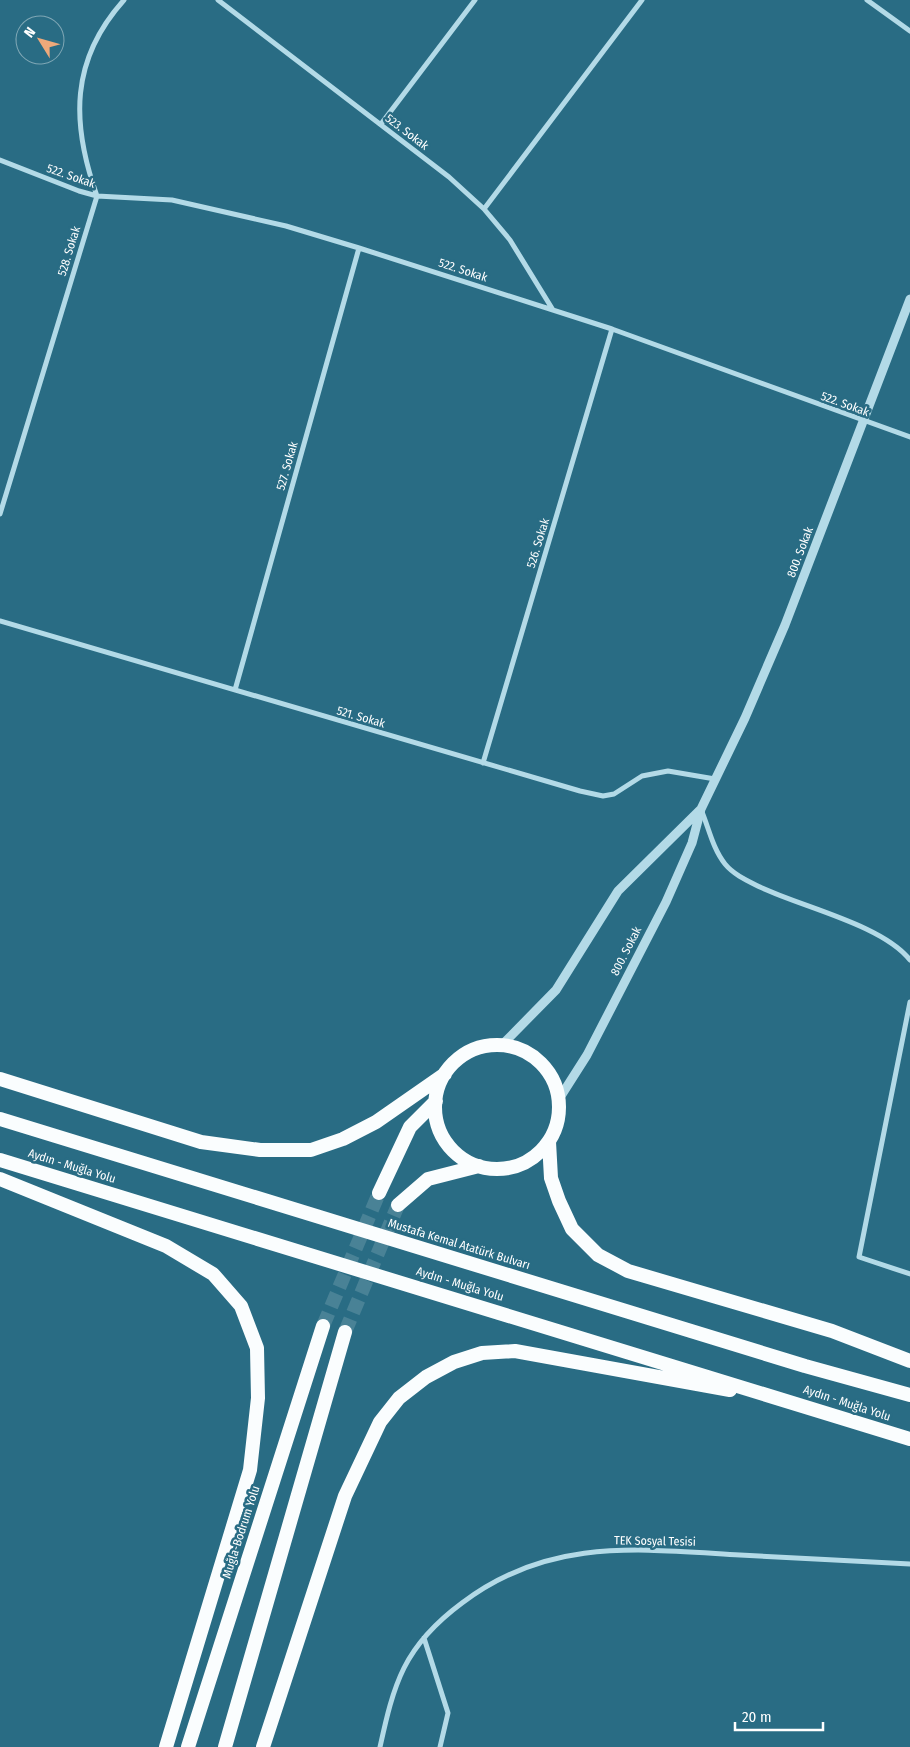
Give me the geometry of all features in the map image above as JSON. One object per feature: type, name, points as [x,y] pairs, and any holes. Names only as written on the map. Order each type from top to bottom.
[{"type":"highway","points":[[0,1078],[201,1142],[260,1150],[311,1150],[343,1139],[376,1122],[444,1074],[456,1061],[470,1051],[502,1044],[523,1050],[540,1062],[553,1079],[559,1099],[557,1121],[549,1142],[551,1178],[559,1201],[572,1228],[598,1255],[628,1271],[832,1330],[910,1361]]},
{"type":"highway","points":[[444,1074],[438,1087],[436,1101],[437,1122],[446,1142],[460,1157],[479,1166],[498,1169],[518,1165],[535,1156],[549,1142]]},
{"type":"highway","points":[[379,1193],[410,1127],[436,1101]]},
{"type":"highway","name":"Mustafa Kemal Atatürk Bulvarı","points":[[0,1119],[796,1363],[910,1395]]},
{"type":"highway","name":"Aydın - Muğla Yolu","points":[[0,1160],[792,1401],[910,1439]]},
{"type":"highway","points":[[398,1205],[428,1179],[479,1166]]},
{"type":"highway","points":[[0,1179],[166,1246],[213,1274],[241,1306],[257,1348],[258,1398],[250,1470],[166,1747]]},
{"type":"highway","name":"Muğla-Bodrum Yolu","points":[[188,1747],[323,1326]]},
{"type":"highway","points":[[225,1747],[345,1332]]},
{"type":"highway","points":[[263,1747],[345,1496],[380,1422],[399,1398],[426,1377],[454,1362],[482,1353],[515,1351],[792,1401]]},
{"type":"street","points":[[97,196],[85,162],[80,128],[81,81],[94,42],[106,20],[124,0]]},
{"type":"street","name":"523. Sokak","points":[[218,0],[450,177],[484,209],[510,240],[553,310]]},
{"type":"street","points":[[381,124],[475,0]]},
{"type":"street","points":[[484,209],[642,0]]},
{"type":"street","points":[[867,0],[910,31]]},
{"type":"street","name":"522. Sokak","points":[[0,160],[79,191],[97,196],[172,200],[286,226],[359,248],[612,330],[910,437]]},
{"type":"street","name":"528. Sokak","points":[[0,514],[97,196]]},
{"type":"street","name":"527. Sokak","points":[[235,690],[359,248]]},
{"type":"street","name":"800. Sokak","points":[[559,1099],[588,1055],[666,902],[692,843],[701,809],[785,625],[910,299]]},
{"type":"street","name":"526. Sokak","points":[[483,763],[612,330]]},
{"type":"street","name":"521. Sokak","points":[[0,621],[580,791],[603,796],[614,794],[642,776],[655,772],[681,772],[715,778]]},
{"type":"street","points":[[701,809],[717,853],[726,866],[741,878],[771,892],[881,935],[900,948],[910,960]]},
{"type":"street","name":"800. Sokak","points":[[502,1044],[556,990],[618,891],[701,809]]},
{"type":"street","points":[[910,1002],[859,1257],[910,1274]]},
{"type":"street","name":"TEK Sosyal Tesisi","points":[[380,1747],[392,1698],[404,1667],[424,1638],[447,1614],[484,1586],[523,1567],[578,1552],[632,1548],[910,1564]]},
{"type":"street","points":[[424,1638],[448,1713],[440,1747]]},
{"type":"tunnel","points":[[323,1326],[379,1193]]},
{"type":"tunnel","points":[[345,1332],[398,1205]]}]
